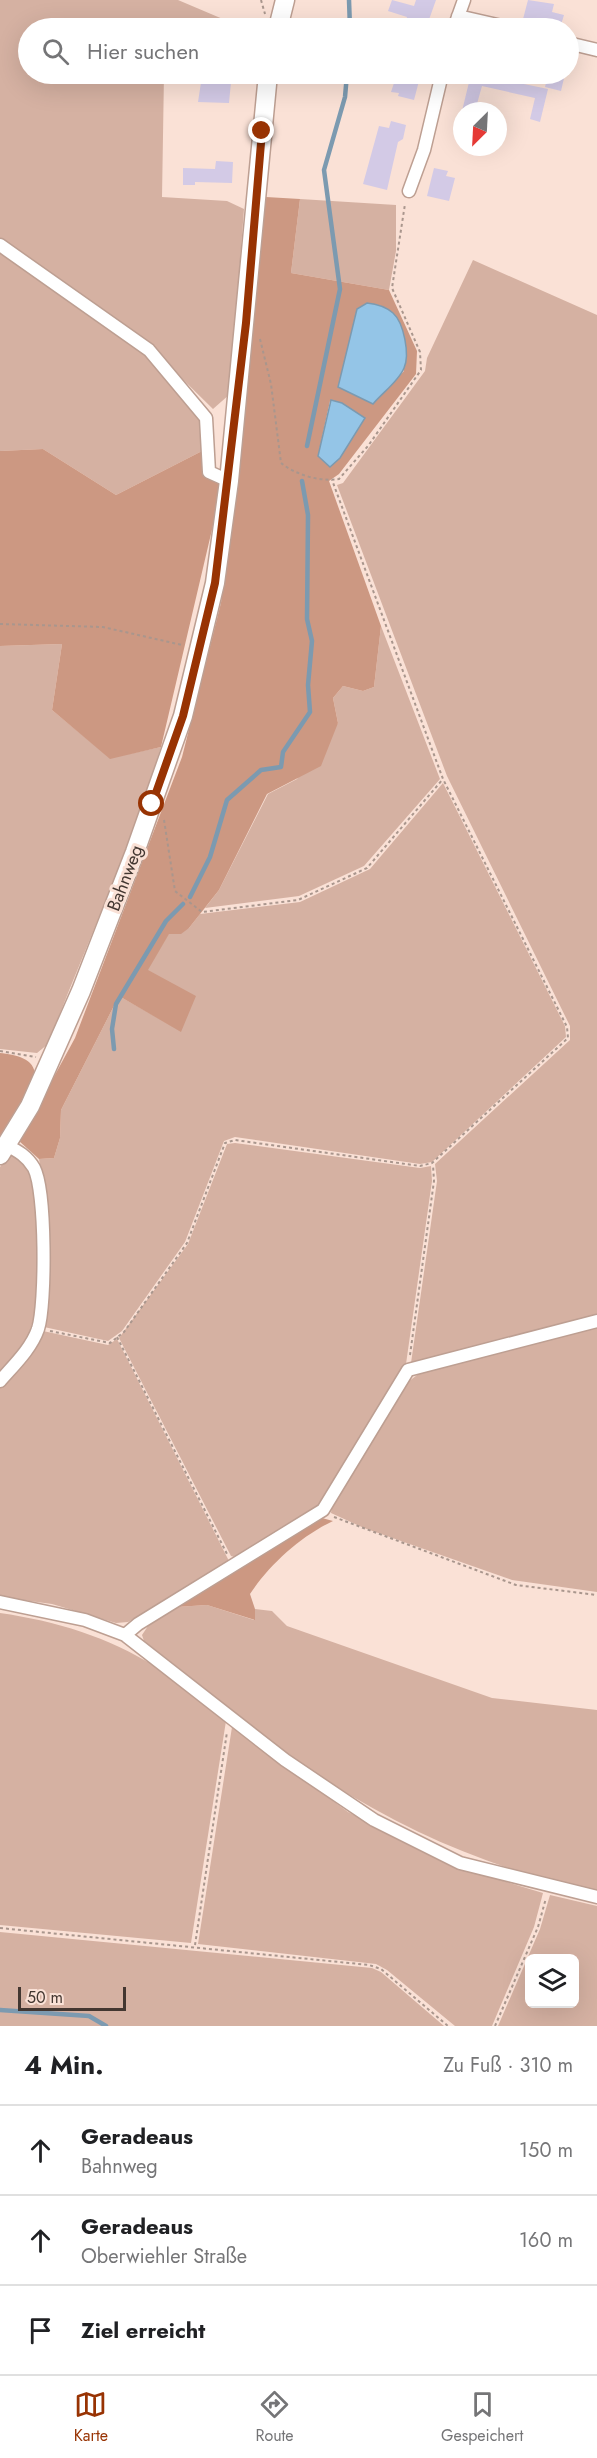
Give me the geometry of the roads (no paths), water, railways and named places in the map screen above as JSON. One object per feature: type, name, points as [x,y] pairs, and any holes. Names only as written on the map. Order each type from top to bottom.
[{"type":"main road","points":[[280,18],[285,0]]},
{"type":"main road","name":"Bahnweg","points":[[3,1150],[30,1106],[81,991],[183,716],[200,649],[215,583],[229,481],[237,386],[246,323],[267,84]]},
{"type":"street","points":[[457,18],[464,0]]},
{"type":"street","points":[[579,46],[597,50]]},
{"type":"street","points":[[409,191],[424,150],[440,84]]},
{"type":"street","points":[[0,245],[149,351],[206,418],[209,472],[229,481]]},
{"type":"street","points":[[0,1381],[33,1342],[38,1328],[42,1254],[39,1184],[34,1169],[22,1153],[3,1150]]},
{"type":"street","points":[[125,1635],[138,1624],[322,1510],[408,1370],[597,1321]]},
{"type":"street","points":[[0,1602],[85,1620],[125,1635],[285,1760],[374,1820],[460,1863],[549,1887],[597,1897]]},
{"type":"water","points":[[367,303],[381,306],[393,313],[403,331],[406,348],[406,362],[402,373],[373,404],[338,387],[357,309]]},
{"type":"water","points":[[331,400],[342,403],[365,418],[340,458],[330,467],[318,456]]},
{"type":"waterway","points":[[349,0],[350,18]]},
{"type":"waterway","points":[[307,446],[340,289],[324,170],[345,97],[346,84]]},
{"type":"waterway","points":[[190,897],[210,857],[227,800],[261,770],[281,767],[283,752],[310,712],[308,685],[312,641],[307,619],[308,515],[302,481]]},
{"type":"waterway","points":[[114,1049],[112,1029],[116,1004],[166,921],[183,904]]},
{"type":"waterway","points":[[0,2010],[89,2016],[106,2026]]}]
